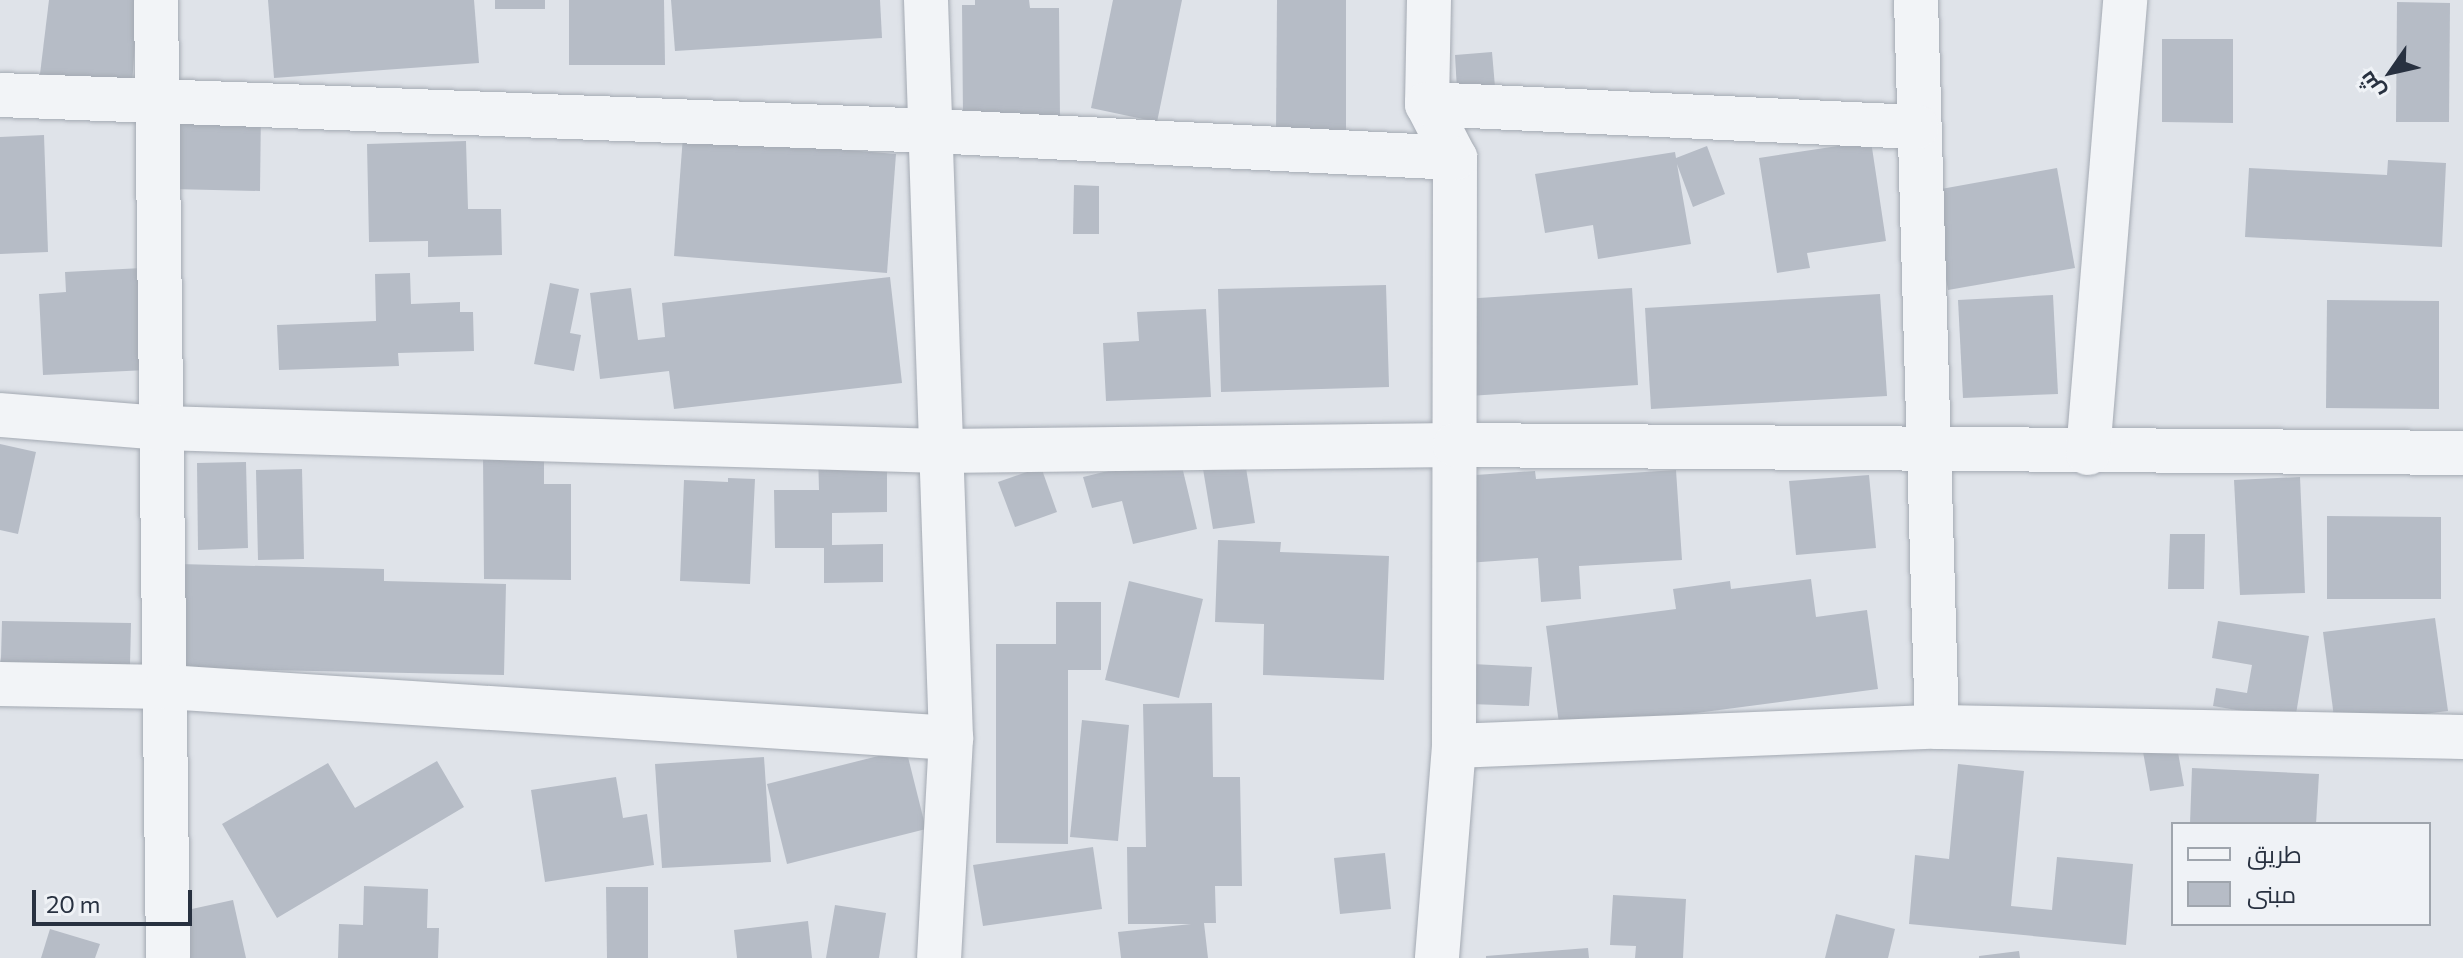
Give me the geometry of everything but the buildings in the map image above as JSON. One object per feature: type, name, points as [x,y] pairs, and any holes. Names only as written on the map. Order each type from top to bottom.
[{"type":"street","points":[[156,0],[168,958]]},
{"type":"street","points":[[926,0],[951,738],[939,958]]},
{"type":"street","points":[[1429,0],[1427,104],[1455,158],[1454,746],[1437,958]]},
{"type":"street","points":[[1916,0],[1916,127],[1932,451],[1937,727]]},
{"type":"street","points":[[2088,453],[2125,0]]},
{"type":"street","points":[[0,95],[932,131],[1455,158]]},
{"type":"street","points":[[1427,104],[1916,127]]},
{"type":"street","points":[[0,415],[162,428],[941,451],[1455,445],[2088,453],[2463,453]]},
{"type":"street","points":[[0,684],[167,687],[951,738]]},
{"type":"street","points":[[1454,746],[1937,727],[2463,737]]}]
